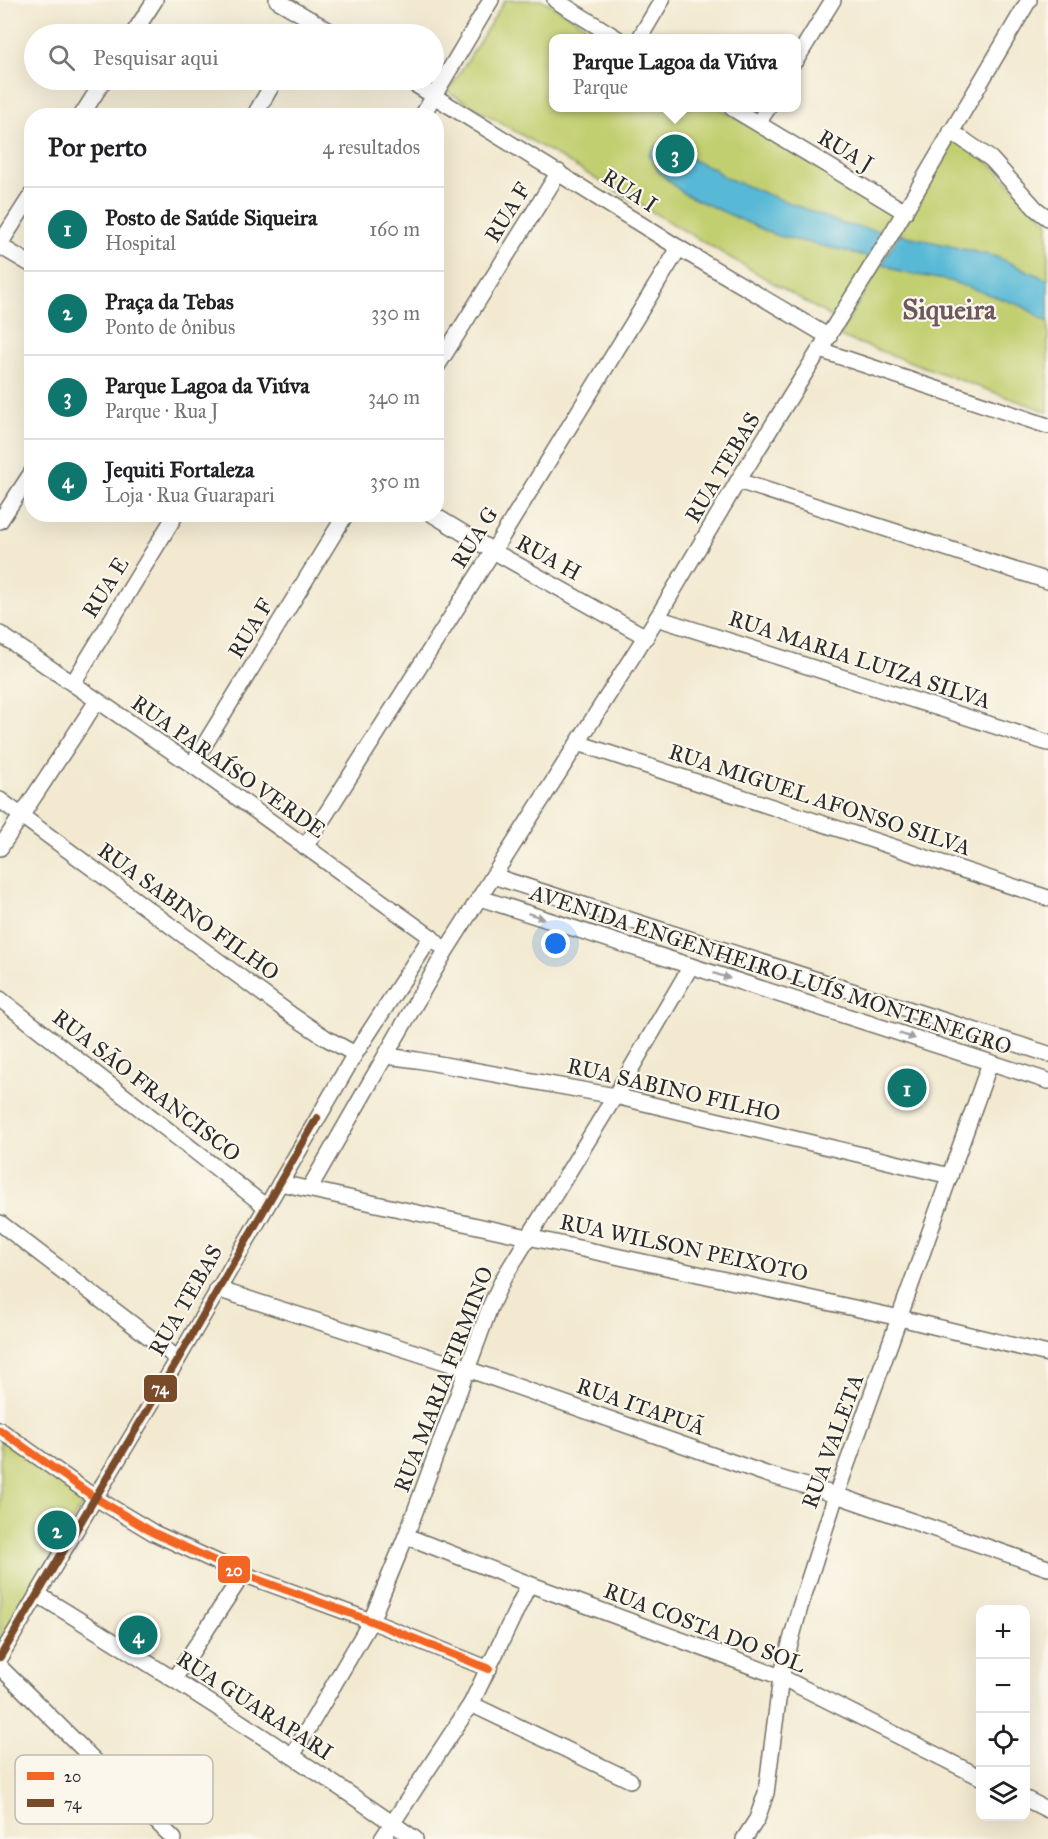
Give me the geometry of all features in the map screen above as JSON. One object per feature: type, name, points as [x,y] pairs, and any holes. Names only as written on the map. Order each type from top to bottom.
[{"type":"street","points":[[139,24],[154,0]]},
{"type":"street","points":[[277,0],[319,24]]},
{"type":"street","points":[[444,81],[491,0]]},
{"type":"street","points":[[555,0],[610,34]]},
{"type":"street","points":[[642,34],[662,0]]},
{"type":"street","points":[[801,52],[833,0]]},
{"type":"street","name":"RUA TEBAS","points":[[309,1189],[445,952],[646,637],[738,482],[905,212],[1029,0]]},
{"type":"street","points":[[309,24],[312,20]]},
{"type":"street","points":[[86,108],[98,90]]},
{"type":"street","points":[[259,108],[270,90]]},
{"type":"street","name":"RUA I","points":[[425,90],[679,248],[829,337]]},
{"type":"street","points":[[427,108],[438,90]]},
{"type":"street","name":"RUA J","points":[[739,112],[905,212]]},
{"type":"street","points":[[758,123],[765,112]]},
{"type":"street","points":[[951,131],[991,159],[1036,209],[1048,218]]},
{"type":"street","name":"RUA F","points":[[444,355],[559,172]]},
{"type":"street","points":[[24,207],[0,245],[24,260]]},
{"type":"street","name":"RUA G","points":[[305,847],[493,551],[679,248]]},
{"type":"street","points":[[820,350],[1048,426]]},
{"type":"street","points":[[738,482],[1048,581]]},
{"type":"street","points":[[0,521],[24,484]]},
{"type":"street","name":"RUA H","points":[[444,521],[646,637]]},
{"type":"street","name":"RUA E","points":[[73,683],[171,522]]},
{"type":"street","name":"RUA F","points":[[192,765],[341,522]]},
{"type":"street","name":"RUA MARIA LUIZA SILVA","points":[[657,618],[1048,743]]},
{"type":"street","name":"RUA PARAÍSO VERDE","points":[[0,634],[192,765],[431,937]]},
{"type":"street","points":[[0,848],[97,701]]},
{"type":"street","name":"RUA MIGUEL AFONSO SILVA","points":[[578,743],[1048,898]]},
{"type":"street","name":"RUA SABINO FILHO","points":[[0,800],[293,1016],[355,1054]]},
{"type":"street","name":"AVENIDA ENGENHEIRO LUÍS MONTENEGRO","points":[[493,876],[1048,1054]]},
{"type":"street","name":"AVENIDA ENGENHEIRO LUÍS MONTENEGRO","points":[[480,898],[1048,1082]]},
{"type":"street","points":[[431,937],[445,952]]},
{"type":"street","name":"RUA TEBAS","points":[[1,1651],[178,1359],[355,1054],[431,937]]},
{"type":"street","name":"RUA MARIA FIRMINO","points":[[292,1755],[371,1621],[406,1536],[490,1307],[503,1279],[691,966]]},
{"type":"street","points":[[820,1008],[827,984]]},
{"type":"street","name":"RUA SÃO FRANCISCO","points":[[0,999],[265,1206]]},
{"type":"street","name":"RUA SABINO FILHO","points":[[386,1056],[615,1096],[950,1176]]},
{"type":"street","name":"RUA VALETA","points":[[744,1839],[757,1819],[766,1793],[781,1677],[800,1607],[836,1495],[990,1063]]},
{"type":"street","points":[[280,1183],[309,1189]]},
{"type":"street","name":"RUA WILSON PEIXOTO","points":[[309,1189],[900,1318],[1048,1354]]},
{"type":"street","points":[[0,1223],[178,1359]]},
{"type":"street","name":"RUA ITAPUÃ","points":[[217,1289],[467,1369],[766,1474],[836,1495],[1048,1568]]},
{"type":"street","points":[[0,1430],[94,1497],[154,1533],[243,1574],[371,1621],[489,1669]]},
{"type":"street","name":"RUA COSTA DO SOL","points":[[406,1536],[781,1677],[976,1774]]},
{"type":"street","points":[[174,1679],[243,1574]]},
{"type":"street","points":[[382,1839],[471,1704],[529,1584]]},
{"type":"street","name":"RUA GUARAPARI","points":[[37,1594],[292,1755],[415,1839]]},
{"type":"street","points":[[0,1667],[89,1755]]},
{"type":"street","points":[[471,1704],[630,1780]]},
{"type":"street","points":[[1030,1801],[1048,1810]]},
{"type":"street","points":[[159,1824],[174,1839]]},
{"type":"green space","points":[[505,0],[543,0],[599,34],[549,34],[549,112],[726,112],[897,216],[833,318],[448,92]]},
{"type":"green space","points":[[954,141],[985,158],[1048,222],[1048,412],[839,336]]},
{"type":"green space","points":[[0,1439],[85,1500],[0,1644]]},
{"type":"water","points":[[669,142],[695,161],[713,168],[724,177],[843,224],[884,232],[870,257],[775,235],[684,194],[659,172],[649,154],[656,146]]},
{"type":"water","points":[[899,234],[997,257],[1048,280],[1048,322],[1022,306],[950,281],[900,272],[882,263]]},
{"type":"transit line","name":"74","points":[[0,1657],[178,1359],[317,1118]]},
{"type":"transit line","name":"20","points":[[0,1430],[94,1497],[154,1533],[243,1574],[371,1621],[489,1669]]},
{"type":"place","name":"Parque Lagoa da Viúva","points":[[675,154]]},
{"type":"place","name":"Posto de Saúde Siqueira","points":[[907,1088]]},
{"type":"place","name":"Praça da Tebas","points":[[57,1530]]},
{"type":"place","name":"Jequiti Fortaleza","points":[[138,1635]]},
{"type":"district","name":"Siqueira","points":[[949,309]]}]
